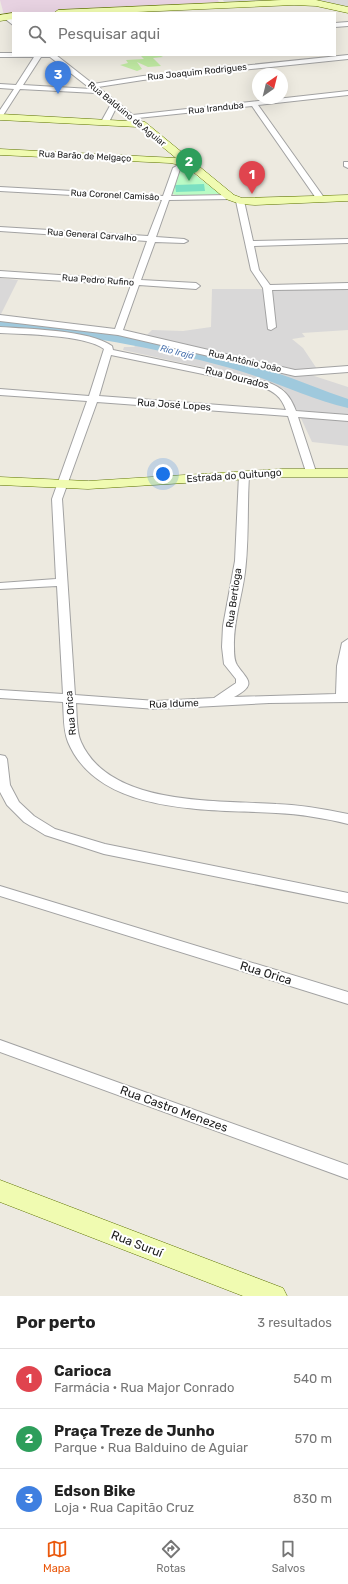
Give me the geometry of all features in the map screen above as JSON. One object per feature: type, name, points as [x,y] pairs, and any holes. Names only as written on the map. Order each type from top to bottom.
[{"type":"street","points":[[97,12],[238,2],[283,1],[309,1],[348,10]]},
{"type":"street","points":[[336,25],[348,24]]},
{"type":"street","points":[[0,55],[12,55]]},
{"type":"street","points":[[38,56],[0,116],[141,124]]},
{"type":"street","name":"Rua Balduino de Aguiar","points":[[53,56],[141,124],[179,162],[235,199]]},
{"type":"street","name":"Rua Joaquim Rodrigues","points":[[0,86],[96,88],[143,78],[348,57]]},
{"type":"street","name":"Rua Iranduba","points":[[288,100],[348,93]]},
{"type":"street","points":[[105,122],[114,104]]},
{"type":"street","points":[[254,104],[321,199]]},
{"type":"street","name":"Rua Iranduba","points":[[131,117],[254,104]]},
{"type":"street","name":"Rua Barão de Melgaço","points":[[0,152],[179,162]]},
{"type":"street","points":[[118,332],[138,283],[179,162]]},
{"type":"street","name":"Rua Coronel Camisão","points":[[0,189],[166,198],[235,199]]},
{"type":"street","points":[[271,327],[267,288],[255,270],[250,244],[235,199],[348,198]]},
{"type":"street","name":"Rua General Carvalho","points":[[0,229],[184,241]]},
{"type":"street","points":[[250,244],[348,241]]},
{"type":"street","name":"Rua Pedro Rufino","points":[[0,274],[196,286]]},
{"type":"street","points":[[267,288],[348,286]]},
{"type":"street","name":"Rua Antônio João","points":[[0,318],[118,332],[295,373],[348,369]]},
{"type":"street","points":[[0,330],[85,339],[108,349]]},
{"type":"street","name":"Rua Orica","points":[[108,349],[93,400],[60,484],[57,506],[74,741],[83,756],[108,778],[132,791],[156,799],[180,803],[302,811],[348,819]]},
{"type":"street","name":"Rua Dourados","points":[[108,349],[264,384],[278,390],[287,400],[293,414],[311,472]]},
{"type":"street","name":"Rua José Lopes","points":[[0,392],[348,418]]},
{"type":"street","name":"Estrada do Quitungo","points":[[0,481],[60,484],[117,484],[244,475],[311,472],[348,473]]},
{"type":"street","name":"Rua Bertioga","points":[[215,702],[237,690],[242,684],[242,678],[231,666],[228,659],[228,646],[239,573],[241,508],[244,475]]},
{"type":"street","points":[[0,586],[62,582]]},
{"type":"street","points":[[345,698],[343,666],[348,643]]},
{"type":"street","name":"Rua Idume","points":[[0,694],[156,705],[345,698]]},
{"type":"street","points":[[0,759],[3,785],[14,804],[29,819],[50,832],[104,849],[348,898]]},
{"type":"street","name":"Rua Orica","points":[[0,891],[348,998]]},
{"type":"street","name":"Rua Castro Menezes","points":[[0,1046],[348,1172]]},
{"type":"street","name":"Rua Suruí","points":[[0,1191],[274,1296]]},
{"type":"shaded area","points":[[0,0],[218,0],[219,2],[54,12],[12,12],[12,15],[4,15]]},
{"type":"shaded area","points":[[223,0],[307,0],[224,2]]},
{"type":"shaded area","points":[[307,0],[348,0],[348,8]]},
{"type":"shaded area","points":[[0,278],[18,280],[0,316]]},
{"type":"shaded area","points":[[212,289],[348,289],[348,330],[302,333],[305,337],[292,339],[303,348],[317,369],[302,372],[348,387],[348,446],[312,442],[298,412],[284,389],[229,373],[123,350],[124,347],[134,347],[152,330],[183,331],[211,327]]},
{"type":"green space","points":[[141,56],[163,57],[153,58],[161,66],[148,67],[137,62],[142,69],[137,71],[120,65],[128,63],[126,60],[144,59]]},
{"type":"green space","points":[[178,168],[186,168],[220,194],[178,196],[171,193]]},
{"type":"green space","points":[[204,184],[205,191],[176,192],[175,185]]},
{"type":"waterway","name":"Rio Irajá","points":[[0,323],[101,335],[202,356],[268,375],[348,404]]},
{"type":"place","name":"Edson Bike","points":[[58,94]]},
{"type":"place","name":"Praça Treze de Junho","points":[[189,181]]},
{"type":"place","name":"Carioca","points":[[252,194]]}]
